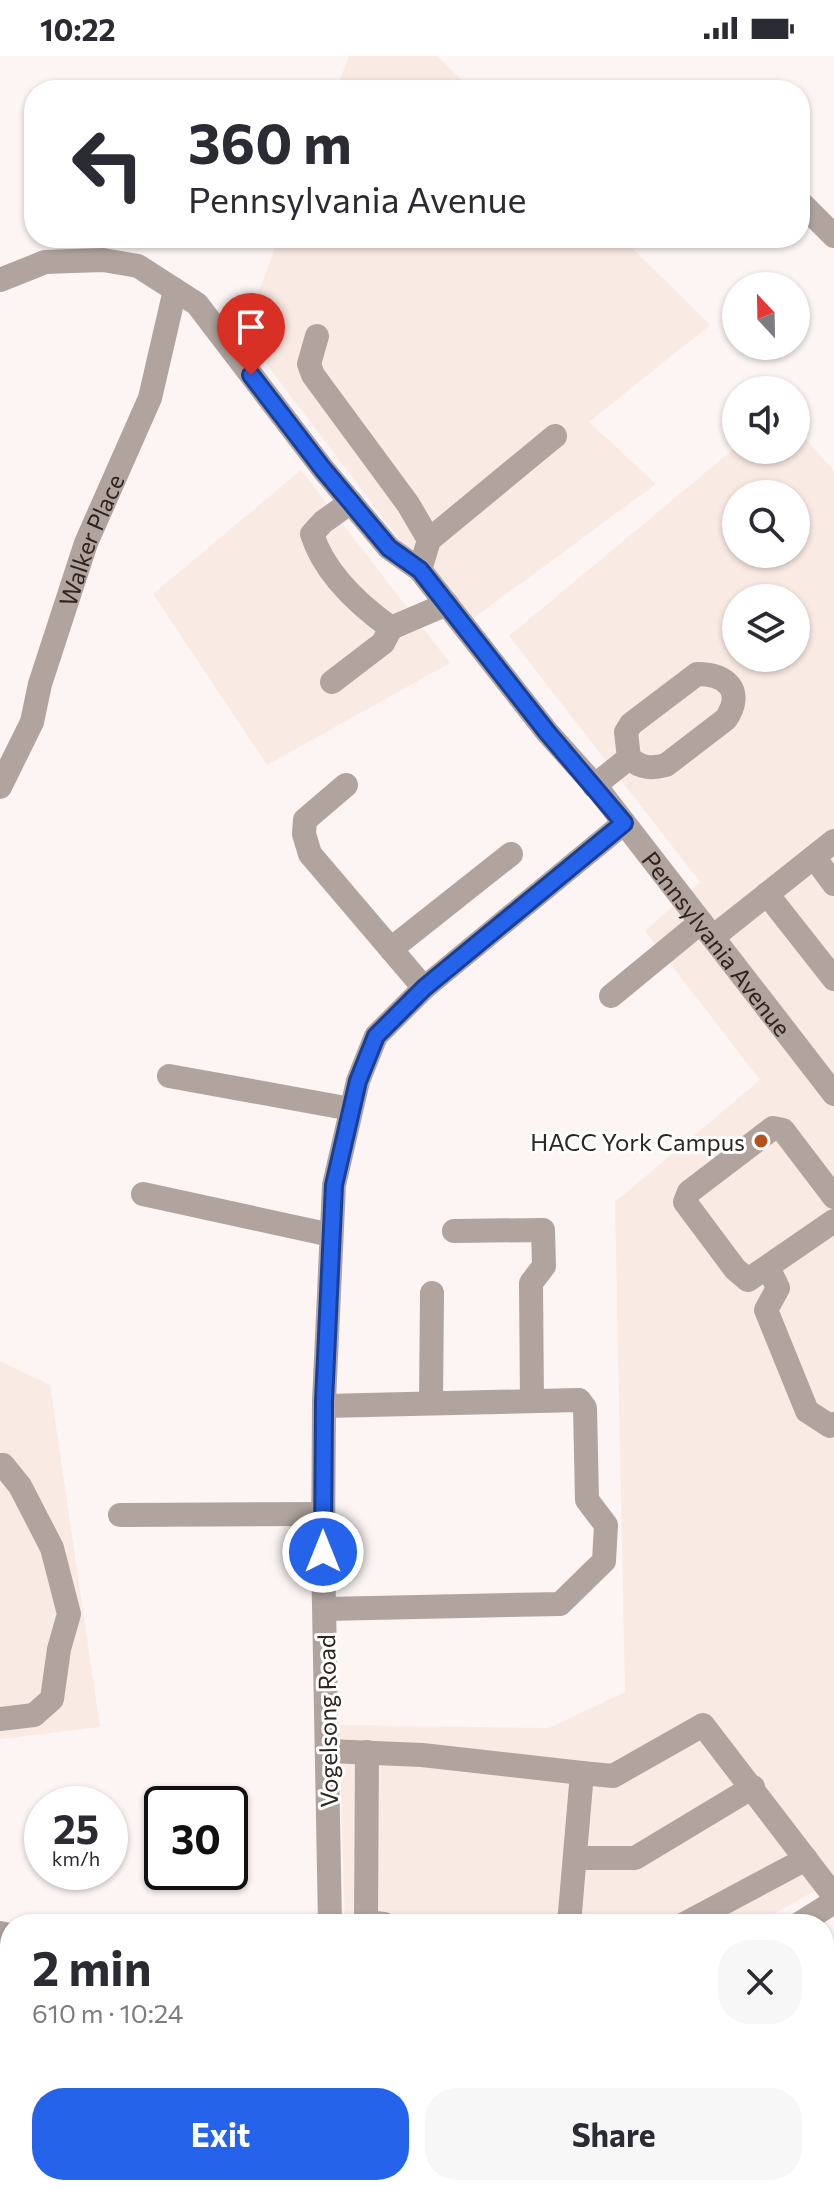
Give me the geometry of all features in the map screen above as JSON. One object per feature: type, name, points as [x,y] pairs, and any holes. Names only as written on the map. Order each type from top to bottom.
[{"type":"street","points":[[810,212],[834,236]]},
{"type":"street","name":"Pennsylvania Avenue","points":[[0,280],[45,262],[103,260],[138,266],[197,304],[389,548],[420,570],[547,732],[624,823],[834,1094]]},
{"type":"street","name":"Walker Place","points":[[0,787],[32,722],[40,684],[86,543],[150,398],[175,290]]},
{"type":"street","points":[[317,336],[309,364],[313,375],[408,504],[429,540]]},
{"type":"street","points":[[420,570],[429,540],[555,436]]},
{"type":"street","points":[[351,502],[323,522],[312,534],[314,542],[317,551],[361,606],[391,628]]},
{"type":"street","points":[[332,682],[383,643],[391,628],[447,604]]},
{"type":"street","points":[[697,674],[722,677],[730,686],[734,697],[732,710],[726,719],[666,765],[656,768],[640,766],[629,758],[626,732],[631,724],[697,674]]},
{"type":"street","points":[[594,786],[629,758]]},
{"type":"street","points":[[346,785],[305,820],[304,834],[310,854],[424,988]]},
{"type":"street","name":"Vogelsong Road","points":[[330,1914],[324,1406],[334,1185],[358,1081],[376,1036],[424,988],[624,823]]},
{"type":"street","points":[[611,996],[707,929],[767,894],[834,841]]},
{"type":"street","points":[[391,949],[511,854]]},
{"type":"street","points":[[814,857],[834,884]]},
{"type":"street","points":[[767,894],[834,979]]},
{"type":"street","points":[[169,1076],[351,1109]]},
{"type":"street","points":[[834,1197],[783,1130],[773,1128],[689,1192],[685,1202],[735,1269],[748,1280],[834,1221]]},
{"type":"street","points":[[143,1194],[331,1235]]},
{"type":"street","points":[[454,1231],[543,1230],[544,1266],[531,1283],[532,1401]]},
{"type":"street","points":[[768,1267],[778,1288],[766,1310],[807,1411],[830,1426],[834,1424]]},
{"type":"street","points":[[431,1403],[432,1293]]},
{"type":"street","points":[[324,1406],[579,1400],[585,1408],[587,1500],[606,1525],[604,1561],[560,1604],[325,1609]]},
{"type":"street","points":[[0,1465],[20,1486],[52,1548],[69,1614],[59,1649],[52,1699],[34,1715],[0,1719]]},
{"type":"street","points":[[120,1515],[323,1514]]},
{"type":"street","points":[[328,1751],[422,1755],[613,1776],[703,1725],[834,1896]]},
{"type":"street","points":[[366,1914],[367,1752]]},
{"type":"street","points":[[570,1914],[582,1773]]},
{"type":"street","points":[[575,1858],[635,1858],[753,1787]]},
{"type":"street","points":[[703,1914],[806,1859]]},
{"type":"street","points":[[815,1914],[834,1902]]},
{"type":"shaded area","points":[[349,56],[437,56],[462,80],[340,80]]},
{"type":"shaded area","points":[[275,248],[632,248],[710,325],[589,422],[656,484],[464,625],[243,333]]},
{"type":"shaded area","name":"HACC York Campus","points":[[810,444],[834,471],[834,1880],[774,1914],[345,1914],[339,1725],[549,1728],[625,1692],[615,1202],[760,1080],[645,931],[700,882],[509,636],[722,459],[722,464],[810,464]]},
{"type":"shaded area","points":[[301,470],[450,663],[267,765],[153,594]]},
{"type":"shaded area","points":[[0,1361],[50,1385],[100,1727],[0,1739]]},
{"type":"place","name":"HACC York Campus","points":[[761,1141]]},
{"type":"route","points":[[251,375],[389,548],[420,570],[547,732],[624,823],[424,988],[376,1036],[358,1081],[334,1185],[324,1401],[323,1552]]}]
